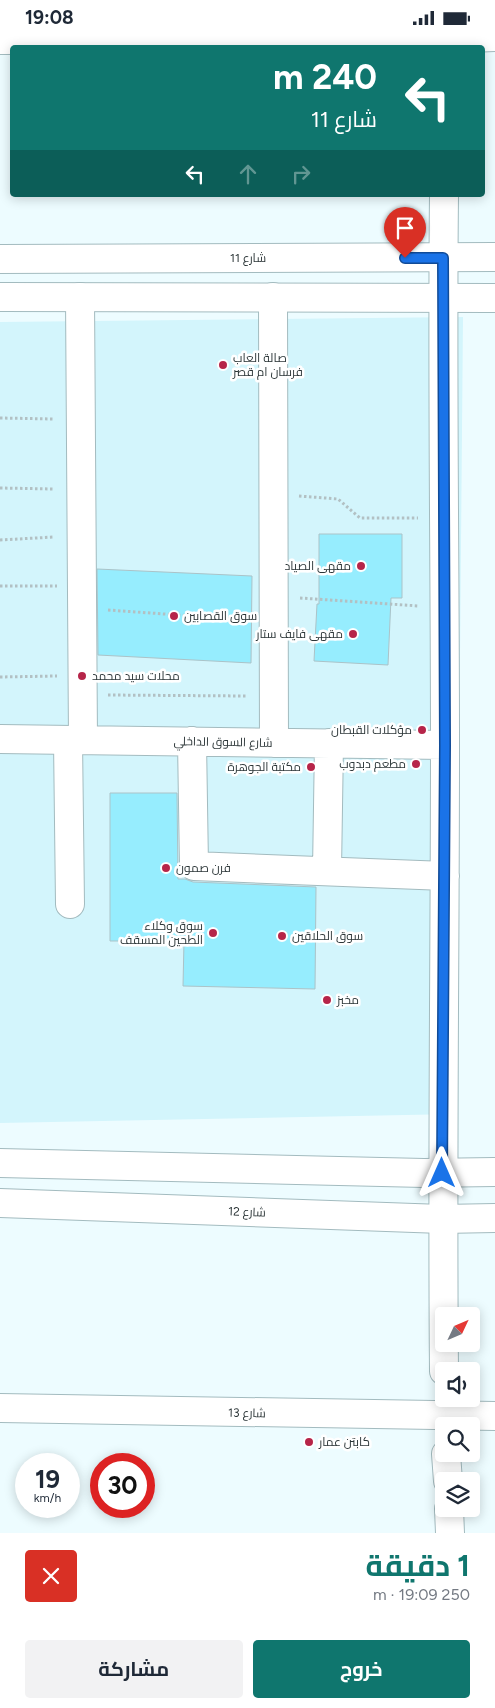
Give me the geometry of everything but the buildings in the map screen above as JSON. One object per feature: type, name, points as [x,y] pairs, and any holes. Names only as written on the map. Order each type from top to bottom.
[{"type":"street","points":[[0,40],[446,40],[495,37]]},
{"type":"street","points":[[444,197],[445,745],[442,1173],[444,1362]]},
{"type":"street","name":"شارع 11","points":[[0,259],[495,257]]},
{"type":"street","points":[[0,297],[495,298]]},
{"type":"street","points":[[70,904],[76,740],[82,685],[80,297]]},
{"type":"street","points":[[272,297],[274,743]]},
{"type":"street","name":"شارع السوق الداخلي","points":[[0,739],[445,745]]},
{"type":"street","points":[[192,741],[194,866],[444,876]]},
{"type":"street","points":[[327,871],[329,743]]},
{"type":"street","points":[[0,1163],[442,1173],[495,1172]]},
{"type":"street","name":"شارع 12","points":[[0,1203],[442,1219],[495,1218]]},
{"type":"street","name":"شارع 13","points":[[0,1408],[445,1414],[495,1417]]},
{"type":"street","points":[[449,1517],[450,1533]]},
{"type":"path","points":[[0,418],[80,419]]},
{"type":"path","points":[[0,488],[81,489]]},
{"type":"path","points":[[274,494],[338,499],[360,518],[444,518]]},
{"type":"path","points":[[0,540],[81,536]]},
{"type":"path","points":[[0,586],[82,597],[274,609],[444,608]]},
{"type":"path","points":[[0,677],[82,685],[274,696]]},
{"type":"shaded area","points":[[463,317],[456,1114],[0,1123],[0,322]]},
{"type":"place","name":"صالة العاب فرسان ام قصر","points":[[223,365]]},
{"type":"place","name":"مقهى الصياد","points":[[361,566]]},
{"type":"place","name":"سوق القصابين","points":[[174,616]]},
{"type":"place","name":"مقهى فايف ستار","points":[[353,634]]},
{"type":"place","name":"محلات سيد محمد","points":[[82,676]]},
{"type":"place","name":"مؤكلات القبطان","points":[[422,730]]},
{"type":"place","name":"مطعم دبدوب","points":[[416,764]]},
{"type":"place","name":"مكتبة الجوهرة","points":[[311,767]]},
{"type":"place","name":"فرن صمون","points":[[166,868]]},
{"type":"place","name":"سوق وكلاء الطحين المسقف","points":[[213,933]]},
{"type":"place","name":"سوق الحلاقين","points":[[282,936]]},
{"type":"place","name":"مخبز","points":[[327,1000]]},
{"type":"place","name":"كابتن عمار","points":[[309,1442]]},
{"type":"route","points":[[405,258],[443,258],[445,745],[442,1173]]}]
